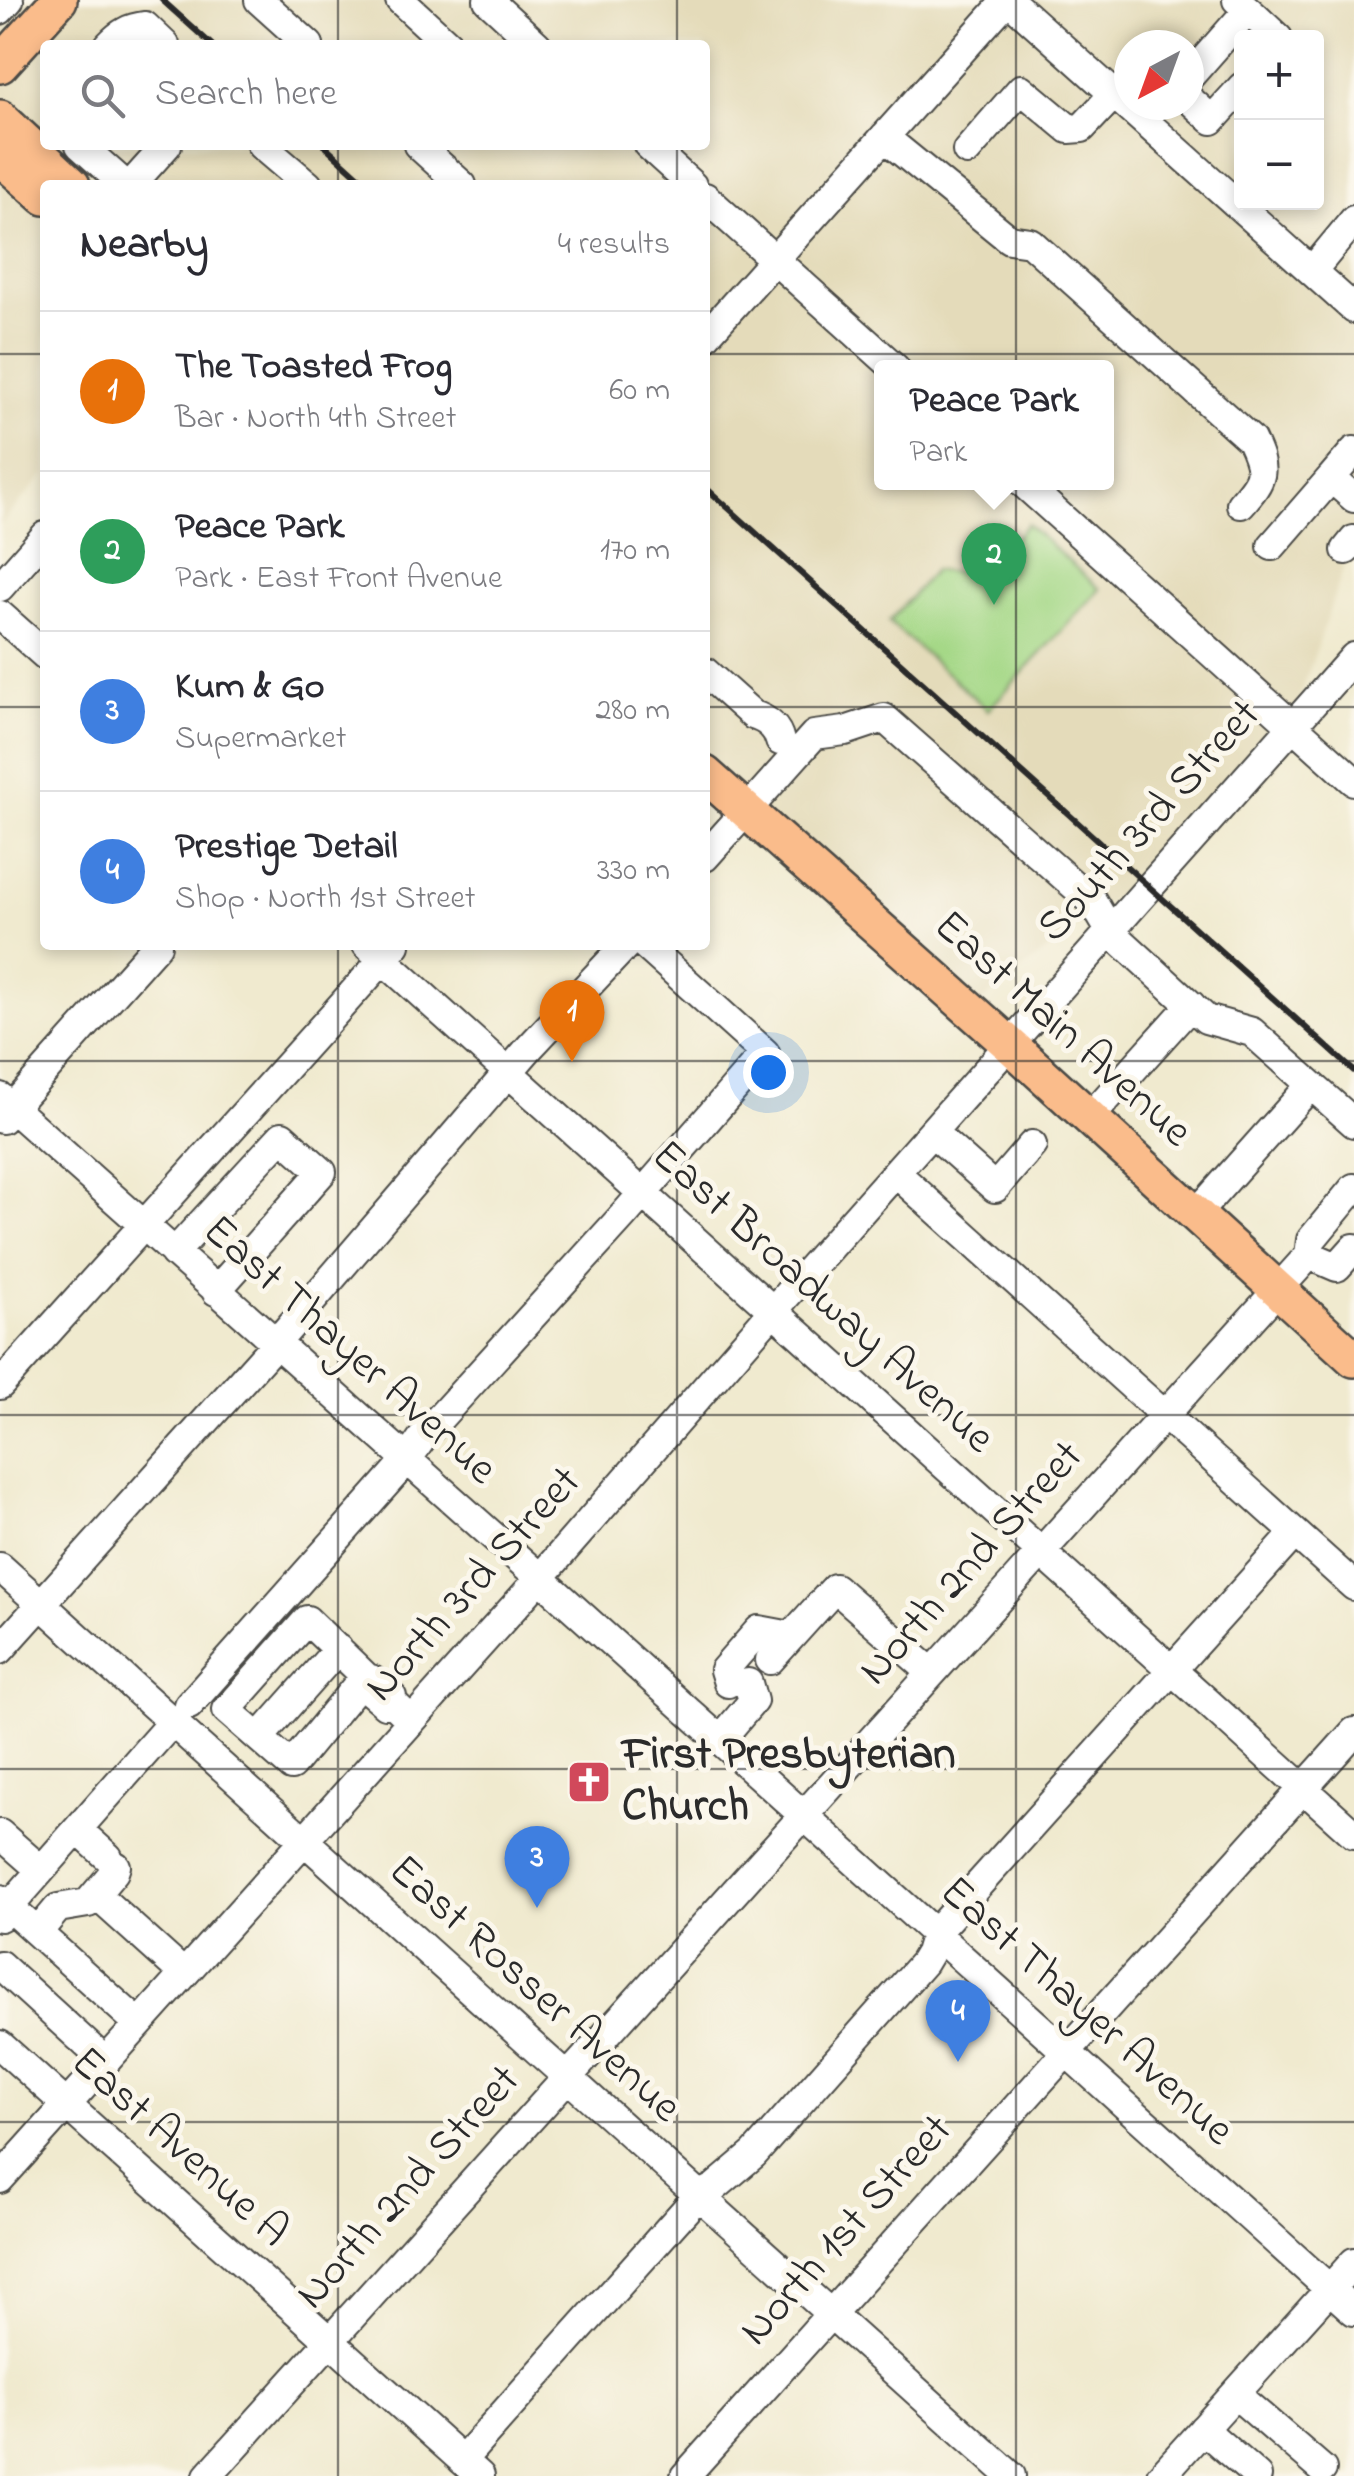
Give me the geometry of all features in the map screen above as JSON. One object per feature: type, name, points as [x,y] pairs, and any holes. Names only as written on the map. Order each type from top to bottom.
[{"type":"main road","points":[[0,64],[58,0]]},
{"type":"main road","points":[[0,118],[67,180]]},
{"type":"main road","points":[[0,157],[40,193]]},
{"type":"main road","name":"East Main Avenue","points":[[710,778],[1354,1359]]},
{"type":"street","points":[[0,10],[9,0]]},
{"type":"street","points":[[260,0],[304,40]]},
{"type":"street","points":[[400,0],[444,40]]},
{"type":"street","points":[[488,0],[506,35]]},
{"type":"street","points":[[710,331],[1008,0],[1114,94],[1082,128],[1069,129],[1021,88],[967,151]]},
{"type":"street","points":[[1204,58],[1243,5],[1270,30]]},
{"type":"street","points":[[113,40],[132,27],[146,39]]},
{"type":"street","points":[[1204,113],[1212,120],[1234,96]]},
{"type":"street","points":[[1143,120],[1354,309]]},
{"type":"street","points":[[1152,128],[1159,120]]},
{"type":"street","points":[[884,137],[1009,239],[1030,242],[1251,440],[1262,464],[1258,485],[1241,504]]},
{"type":"street","points":[[86,150],[122,180]]},
{"type":"street","points":[[133,180],[162,150]]},
{"type":"street","points":[[267,150],[302,180]]},
{"type":"street","points":[[424,150],[456,180]]},
{"type":"street","points":[[654,150],[686,180]]},
{"type":"street","points":[[710,201],[886,360]]},
{"type":"street","points":[[1312,271],[1354,220]]},
{"type":"street","points":[[1346,467],[1354,498]]},
{"type":"street","points":[[1272,546],[1346,467]]},
{"type":"street","points":[[1031,490],[1354,781]]},
{"type":"street","points":[[0,586],[40,542]]},
{"type":"street","points":[[0,615],[40,651]]},
{"type":"street","name":"South 3rd Street","points":[[1009,1044],[1354,657]]},
{"type":"street","points":[[710,676],[753,715],[754,723],[772,739],[797,744],[884,718],[1093,902],[1110,931],[1206,1019],[1252,1032],[1354,1123]]},
{"type":"street","points":[[710,852],[747,811],[797,744]]},
{"type":"street","points":[[4,1109],[152,950]]},
{"type":"street","points":[[0,1385],[144,1226],[382,950]]},
{"type":"street","name":"East Broadway Avenue","points":[[382,950],[642,1194],[1354,1834]]},
{"type":"street","points":[[0,1650],[275,1344],[509,1072],[621,950]]},
{"type":"street","points":[[139,2024],[38,1932],[3,1907],[78,1830],[408,1460],[425,1434],[766,1054],[651,950]]},
{"type":"street","points":[[1089,1118],[1191,1005]]},
{"type":"street","name":"North 3rd Street","points":[[0,2179],[304,1840],[402,1712],[540,1578],[1009,1044]]},
{"type":"street","points":[[1195,1215],[1311,1084]]},
{"type":"street","name":"East Thayer Avenue","points":[[4,1109],[144,1226],[408,1460],[1354,2311]]},
{"type":"street","points":[[932,1132],[995,1188],[1032,1145]]},
{"type":"street","points":[[174,1253],[282,1136],[322,1172],[216,1291]]},
{"type":"street","points":[[896,1173],[1354,1586]]},
{"type":"street","name":"North 2nd Street","points":[[208,2476],[1278,1290],[1309,1255],[1310,1240],[1354,1188]]},
{"type":"street","points":[[1309,1255],[1337,1266],[1354,1248]]},
{"type":"street","points":[[471,2468],[698,2196],[748,2160],[793,2111],[923,1962],[934,1933],[1295,1533]]},
{"type":"street","name":"East Rosser Avenue","points":[[0,1567],[180,1714],[304,1840],[1011,2476]]},
{"type":"street","points":[[696,1718],[750,1676],[835,1588],[931,1672]]},
{"type":"street","points":[[366,1679],[291,1766],[227,1710],[307,1620],[366,1679],[392,1697],[402,1712]]},
{"type":"street","points":[[750,1676],[724,1670],[759,1630],[791,1636]]},
{"type":"street","points":[[259,1738],[338,1649]]},
{"type":"street","points":[[720,1740],[753,1701],[750,1676]]},
{"type":"street","name":"North 1st Street","points":[[684,2476],[1354,1732]]},
{"type":"street","points":[[38,1932],[58,1908],[88,1903],[114,1872],[112,1861],[78,1830]]},
{"type":"street","points":[[0,1834],[41,1870]]},
{"type":"street","points":[[103,1901],[184,1974]]},
{"type":"street","points":[[0,1966],[105,2061]]},
{"type":"street","name":"East Avenue A","points":[[0,2044],[471,2468]]},
{"type":"street","points":[[1161,2476],[1354,2262]]},
{"type":"street","points":[[1235,2394],[1322,2469]]},
{"type":"street","points":[[1203,2429],[1257,2476]]},
{"type":"shaded area","points":[[0,0],[1354,0],[1354,537],[1275,771],[962,1017],[710,794],[710,180],[40,180],[40,480],[0,525]]},
{"type":"green space","points":[[1027,524],[1100,589],[988,710],[889,622],[934,570],[978,569],[998,557]]},
{"type":"railway","points":[[162,0],[206,40]]},
{"type":"railway","points":[[330,150],[362,180]]},
{"type":"railway","points":[[710,491],[1354,1071]]},
{"type":"place","name":"Peace Park","points":[[994,605]]},
{"type":"place","name":"The Toasted Frog","points":[[572,1062]]},
{"type":"place","name":"First Presbyterian Church","points":[[589,1782]]},
{"type":"place","name":"Kum & Go","points":[[537,1908]]},
{"type":"place","name":"Prestige Detail","points":[[958,2062]]}]
